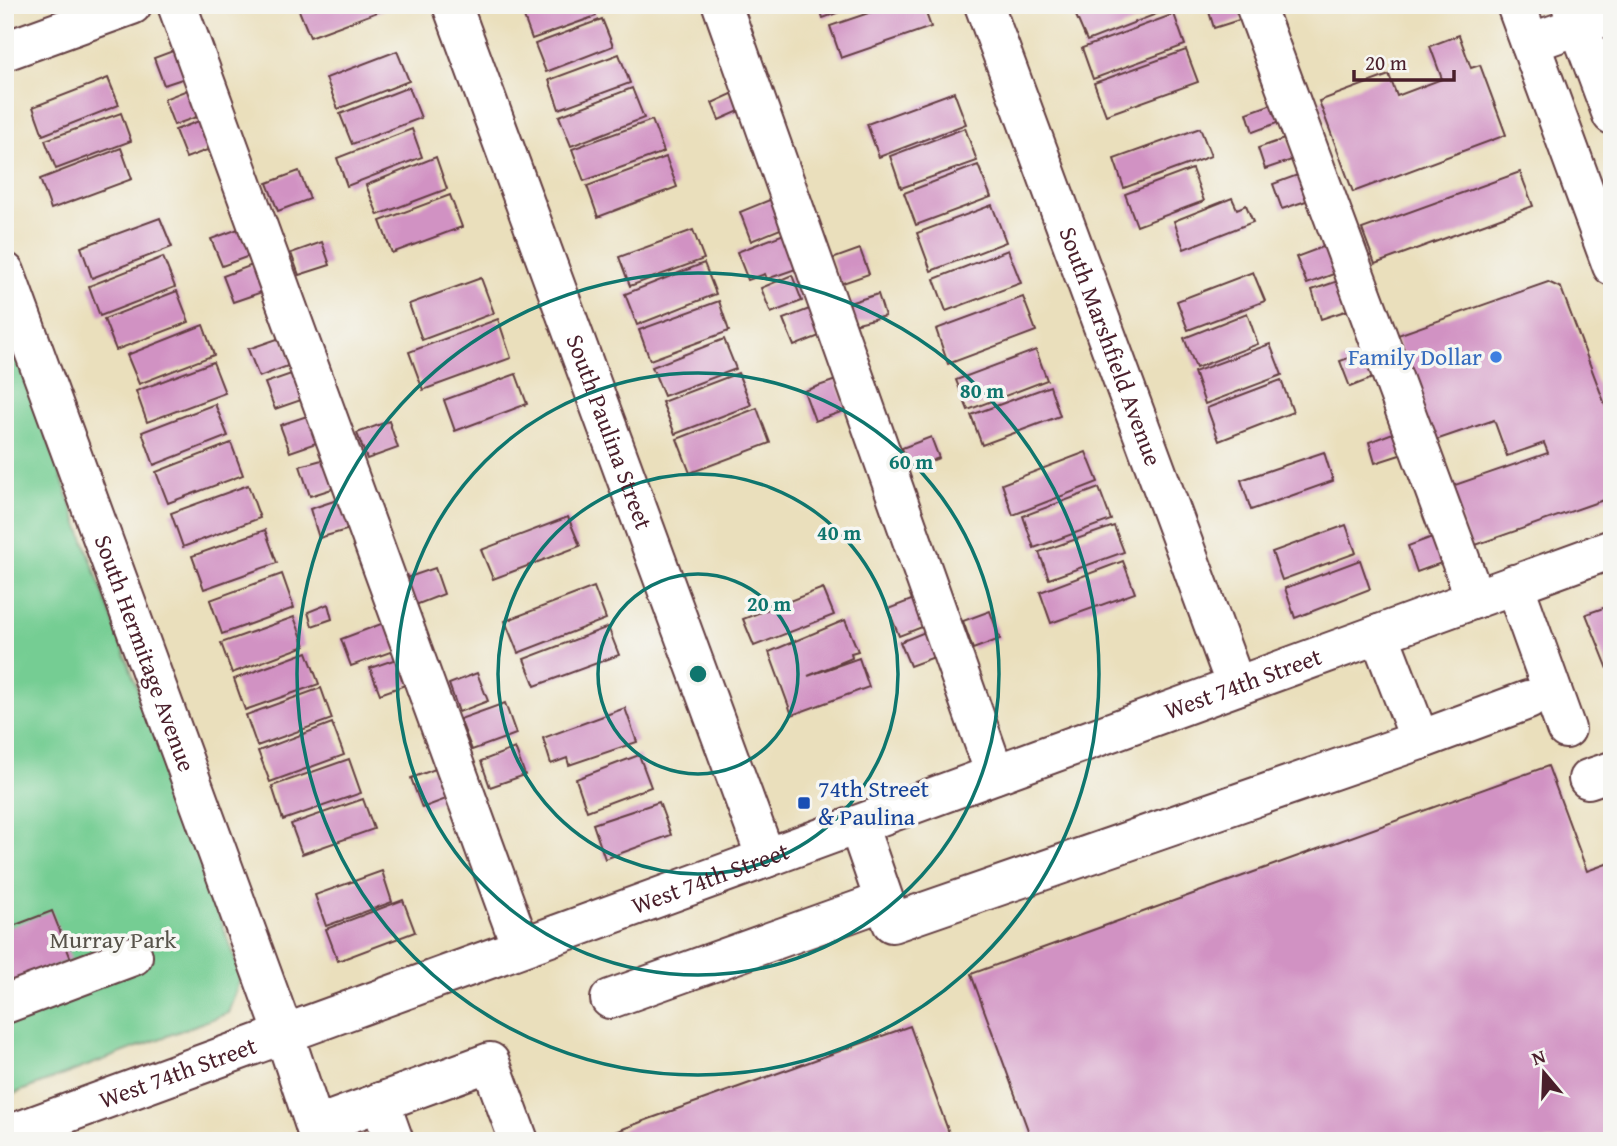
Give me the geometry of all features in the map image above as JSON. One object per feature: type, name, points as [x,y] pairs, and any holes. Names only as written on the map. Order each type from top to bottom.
[{"type":"street","points":[[5,51],[132,5]]},
{"type":"street","points":[[177,5],[521,947]]},
{"type":"street","name":"South Paulina Street","points":[[452,5],[766,858]]},
{"type":"street","points":[[722,5],[995,774]]},
{"type":"street","name":"South Marshfield Avenue","points":[[984,5],[1236,686]]},
{"type":"street","points":[[1255,5],[1475,598]]},
{"type":"street","points":[[1516,5],[1612,266]]},
{"type":"street","points":[[1530,43],[1587,15],[1612,115]]},
{"type":"street","name":"South Hermitage Avenue","points":[[5,272],[318,1133]]},
{"type":"street","name":"West 74th Street","points":[[5,1136],[1612,549]]},
{"type":"street","points":[[1514,584],[1566,729]]},
{"type":"street","points":[[1379,634],[1420,740]]},
{"type":"street","points":[[858,825],[892,923],[1528,700]]},
{"type":"street","points":[[610,999],[884,901]]},
{"type":"street","points":[[5,1004],[133,956]]},
{"type":"street","points":[[318,1133],[380,1102],[490,1062],[519,1141]]},
{"type":"street","points":[[380,1102],[394,1141]]},
{"type":"green space","name":"Murray Park","points":[[5,321],[241,976],[228,1013],[5,1097]]},
{"type":"building","points":[[305,5],[381,5],[383,10],[310,37],[298,8]]},
{"type":"building","points":[[593,5],[596,16],[532,39],[520,6]]},
{"type":"building","points":[[819,5],[856,5],[856,6],[823,18]]},
{"type":"building","points":[[892,5],[923,5],[931,27],[841,58],[830,26]]},
{"type":"building","points":[[1090,5],[1156,5],[1159,13],[1087,41],[1074,11]]},
{"type":"building","points":[[1207,5],[1238,5],[1242,19],[1214,28]]},
{"type":"building","points":[[1174,14],[1185,45],[1093,79],[1082,48]]},
{"type":"building","points":[[602,19],[613,46],[546,72],[535,44]]},
{"type":"building","points":[[1459,35],[1471,68],[1480,65],[1506,135],[1353,192],[1319,101],[1389,75],[1397,96],[1442,79],[1430,46]]},
{"type":"building","points":[[181,48],[191,76],[164,85],[154,58]]},
{"type":"building","points":[[1186,50],[1198,82],[1106,115],[1094,83]]},
{"type":"building","points":[[397,51],[409,81],[338,109],[326,78]]},
{"type":"building","points":[[619,54],[630,83],[559,109],[549,80]]},
{"type":"building","points":[[108,78],[119,105],[43,135],[33,107]]},
{"type":"building","points":[[195,87],[205,114],[174,125],[164,99]]},
{"type":"building","points":[[409,87],[421,118],[352,144],[340,114]]},
{"type":"building","points":[[632,88],[644,118],[571,146],[559,116]]},
{"type":"building","points":[[736,92],[744,109],[719,120],[712,103]]},
{"type":"building","points":[[954,92],[966,124],[879,157],[867,124]]},
{"type":"building","points":[[1275,103],[1282,121],[1253,132],[1247,113]]},
{"type":"building","points":[[121,113],[131,141],[56,169],[45,140]]},
{"type":"building","points":[[207,118],[218,146],[186,158],[175,130]]},
{"type":"building","points":[[652,120],[664,152],[584,181],[572,149]]},
{"type":"building","points":[[965,128],[977,161],[901,188],[890,156]]},
{"type":"building","points":[[1200,128],[1211,156],[1124,188],[1114,159]]},
{"type":"building","points":[[412,129],[422,157],[347,186],[337,158]]},
{"type":"building","points":[[1287,138],[1295,159],[1265,169],[1258,148]]},
{"type":"building","points":[[121,148],[132,179],[51,209],[40,179]]},
{"type":"building","points":[[436,157],[447,189],[378,215],[366,185]]},
{"type":"building","points":[[666,157],[677,187],[598,217],[587,186]]},
{"type":"building","points":[[978,165],[991,197],[916,225],[904,193]]},
{"type":"building","points":[[1192,169],[1204,201],[1137,226],[1125,194]]},
{"type":"building","points":[[299,171],[310,199],[278,211],[267,183]]},
{"type":"building","points":[[1520,172],[1533,206],[1375,264],[1362,229]]},
{"type":"building","points":[[1303,173],[1312,199],[1282,209],[1273,184]]},
{"type":"building","points":[[450,195],[462,227],[392,253],[380,221]]},
{"type":"building","points":[[1232,198],[1237,209],[1246,205],[1253,222],[1184,249],[1174,221]]},
{"type":"building","points":[[772,199],[783,228],[751,241],[740,212]]},
{"type":"building","points":[[992,205],[1006,242],[931,271],[917,233]]},
{"type":"building","points":[[160,218],[172,247],[92,278],[81,247]]},
{"type":"building","points":[[241,228],[252,255],[222,266],[211,239]]},
{"type":"building","points":[[693,230],[704,259],[630,286],[619,257]]},
{"type":"building","points":[[784,234],[796,269],[767,279],[765,274],[748,280],[737,252]]},
{"type":"building","points":[[322,242],[330,265],[299,275],[291,253]]},
{"type":"building","points":[[1328,245],[1339,272],[1307,284],[1296,257]]},
{"type":"building","points":[[860,249],[869,274],[840,284],[832,259]]},
{"type":"building","points":[[1008,250],[1021,283],[946,311],[934,279]]},
{"type":"building","points":[[163,257],[175,287],[100,316],[89,286]]},
{"type":"building","points":[[704,263],[716,294],[637,325],[625,294]]},
{"type":"building","points":[[255,264],[265,291],[233,302],[223,276]]},
{"type":"building","points":[[1253,272],[1265,301],[1188,330],[1177,301]]},
{"type":"building","points":[[792,275],[802,301],[771,313],[761,288]]},
{"type":"building","points":[[481,278],[494,313],[422,340],[409,304]]},
{"type":"building","points":[[1341,280],[1351,309],[1321,319],[1312,290]]},
{"type":"building","points":[[1548,282],[1561,288],[1612,423],[1612,497],[1470,547],[1449,487],[1548,453],[1544,443],[1507,456],[1494,420],[1433,441],[1395,336]]},
{"type":"building","points":[[177,291],[189,322],[116,350],[104,319]]},
{"type":"building","points":[[878,294],[885,316],[854,324],[849,303]]},
{"type":"building","points":[[1023,297],[1036,331],[948,364],[936,329]]},
{"type":"building","points":[[719,301],[729,331],[650,360],[639,330]]},
{"type":"building","points":[[812,308],[822,335],[794,346],[783,319]]},
{"type":"building","points":[[1247,313],[1258,344],[1196,368],[1184,338]]},
{"type":"building","points":[[498,319],[511,358],[423,390],[409,352]]},
{"type":"building","points":[[203,325],[214,355],[139,384],[127,355]]},
{"type":"building","points":[[283,337],[293,364],[259,377],[248,349]]},
{"type":"building","points":[[724,339],[736,369],[664,396],[652,367]]},
{"type":"building","points":[[1270,344],[1282,375],[1205,404],[1194,372]]},
{"type":"building","points":[[1036,350],[1047,380],[968,410],[956,380]]},
{"type":"building","points":[[1368,351],[1378,376],[1350,387],[1340,361]]},
{"type":"building","points":[[213,362],[225,393],[147,422],[136,391]]},
{"type":"building","points":[[297,372],[307,398],[275,409],[265,383]]},
{"type":"building","points":[[738,373],[751,405],[675,434],[662,402]]},
{"type":"building","points":[[516,374],[527,404],[455,431],[444,400]]},
{"type":"building","points":[[836,380],[847,410],[815,421],[804,391]]},
{"type":"building","points":[[1281,380],[1293,412],[1219,441],[1207,408]]},
{"type":"building","points":[[1050,386],[1060,416],[982,445],[971,415]]},
{"type":"building","points":[[215,404],[228,436],[154,465],[142,432]]},
{"type":"building","points":[[757,408],[770,443],[690,473],[677,439]]},
{"type":"building","points":[[310,415],[319,442],[290,452],[280,425]]},
{"type":"building","points":[[389,421],[398,448],[367,459],[357,433]]},
{"type":"building","points":[[1398,431],[1406,453],[1375,463],[1369,442]]},
{"type":"building","points":[[931,437],[939,458],[910,469],[902,448]]},
{"type":"building","points":[[231,443],[243,475],[168,503],[156,472]]},
{"type":"building","points":[[1086,452],[1098,482],[1013,515],[1002,484]]},
{"type":"building","points":[[1324,452],[1333,481],[1251,510],[1241,480]]},
{"type":"building","points":[[329,458],[338,487],[310,496],[300,466]]},
{"type":"building","points":[[248,485],[260,518],[183,547],[171,513]]},
{"type":"building","points":[[1099,488],[1111,520],[1034,548],[1023,516]]},
{"type":"building","points":[[343,498],[353,528],[319,538],[310,509]]},
{"type":"building","points":[[568,517],[580,546],[493,579],[481,550]]},
{"type":"building","points":[[1346,525],[1356,553],[1282,580],[1272,552]]},
{"type":"building","points":[[1114,526],[1124,552],[1049,579],[1039,552]]},
{"type":"building","points":[[265,530],[277,563],[204,589],[192,556]]},
{"type":"building","points":[[1435,536],[1444,562],[1417,572],[1408,546]]},
{"type":"building","points":[[1360,560],[1370,589],[1295,618],[1285,588]]},
{"type":"building","points":[[1123,561],[1135,593],[1051,623],[1040,592]]},
{"type":"building","points":[[435,568],[444,594],[413,606],[403,579]]},
{"type":"building","points":[[282,574],[294,608],[222,634],[210,600]]},
{"type":"building","points":[[594,587],[606,619],[518,653],[505,621]]},
{"type":"building","points":[[823,588],[834,615],[754,646],[743,619]]},
{"type":"building","points":[[919,597],[930,624],[899,636],[888,609]]},
{"type":"building","points":[[328,604],[332,619],[312,626],[308,612]]},
{"type":"building","points":[[1612,605],[1612,679],[1586,614]]},
{"type":"building","points":[[990,611],[1000,639],[973,649],[963,621]]},
{"type":"building","points":[[294,617],[305,646],[232,673],[221,643]]},
{"type":"building","points":[[845,620],[858,651],[851,653],[852,658],[808,676],[859,658],[869,687],[792,715],[769,652]]},
{"type":"building","points":[[389,621],[399,649],[351,666],[341,639]]},
{"type":"building","points":[[608,627],[619,655],[535,686],[524,659]]},
{"type":"building","points":[[930,630],[940,655],[910,666],[900,642]]},
{"type":"building","points":[[307,652],[319,684],[245,710],[234,679]]},
{"type":"building","points":[[402,657],[411,683],[380,694],[370,668]]},
{"type":"building","points":[[477,673],[488,701],[459,712],[449,684]]},
{"type":"building","points":[[321,688],[332,719],[257,746],[246,715]]},
{"type":"building","points":[[505,703],[516,734],[472,750],[460,719]]},
{"type":"building","points":[[625,708],[637,742],[569,765],[567,758],[551,764],[543,738]]},
{"type":"building","points":[[332,723],[344,755],[270,782],[258,751]]},
{"type":"building","points":[[515,748],[525,775],[490,787],[481,761]]},
{"type":"building","points":[[639,755],[651,787],[587,811],[576,779]]},
{"type":"building","points":[[349,759],[361,793],[283,820],[272,786]]},
{"type":"building","points":[[1548,766],[1587,871],[1612,862],[1612,1141],[1032,1141],[971,974]]},
{"type":"building","points":[[438,768],[449,798],[422,808],[411,778]]},
{"type":"building","points":[[363,799],[374,829],[302,854],[291,824]]},
{"type":"building","points":[[659,802],[671,835],[605,859],[593,824]]},
{"type":"building","points":[[382,871],[392,902],[326,926],[315,895]]},
{"type":"building","points":[[403,900],[415,932],[338,961],[326,929]]},
{"type":"building","points":[[52,911],[71,959],[5,985],[5,929]]},
{"type":"building","points":[[910,1026],[952,1141],[591,1141],[649,1119]]},
{"type":"place","name":"Family Dollar","points":[[1496,357]]},
{"type":"place","name":"74th Street & Paulina","points":[[804,803]]}]
